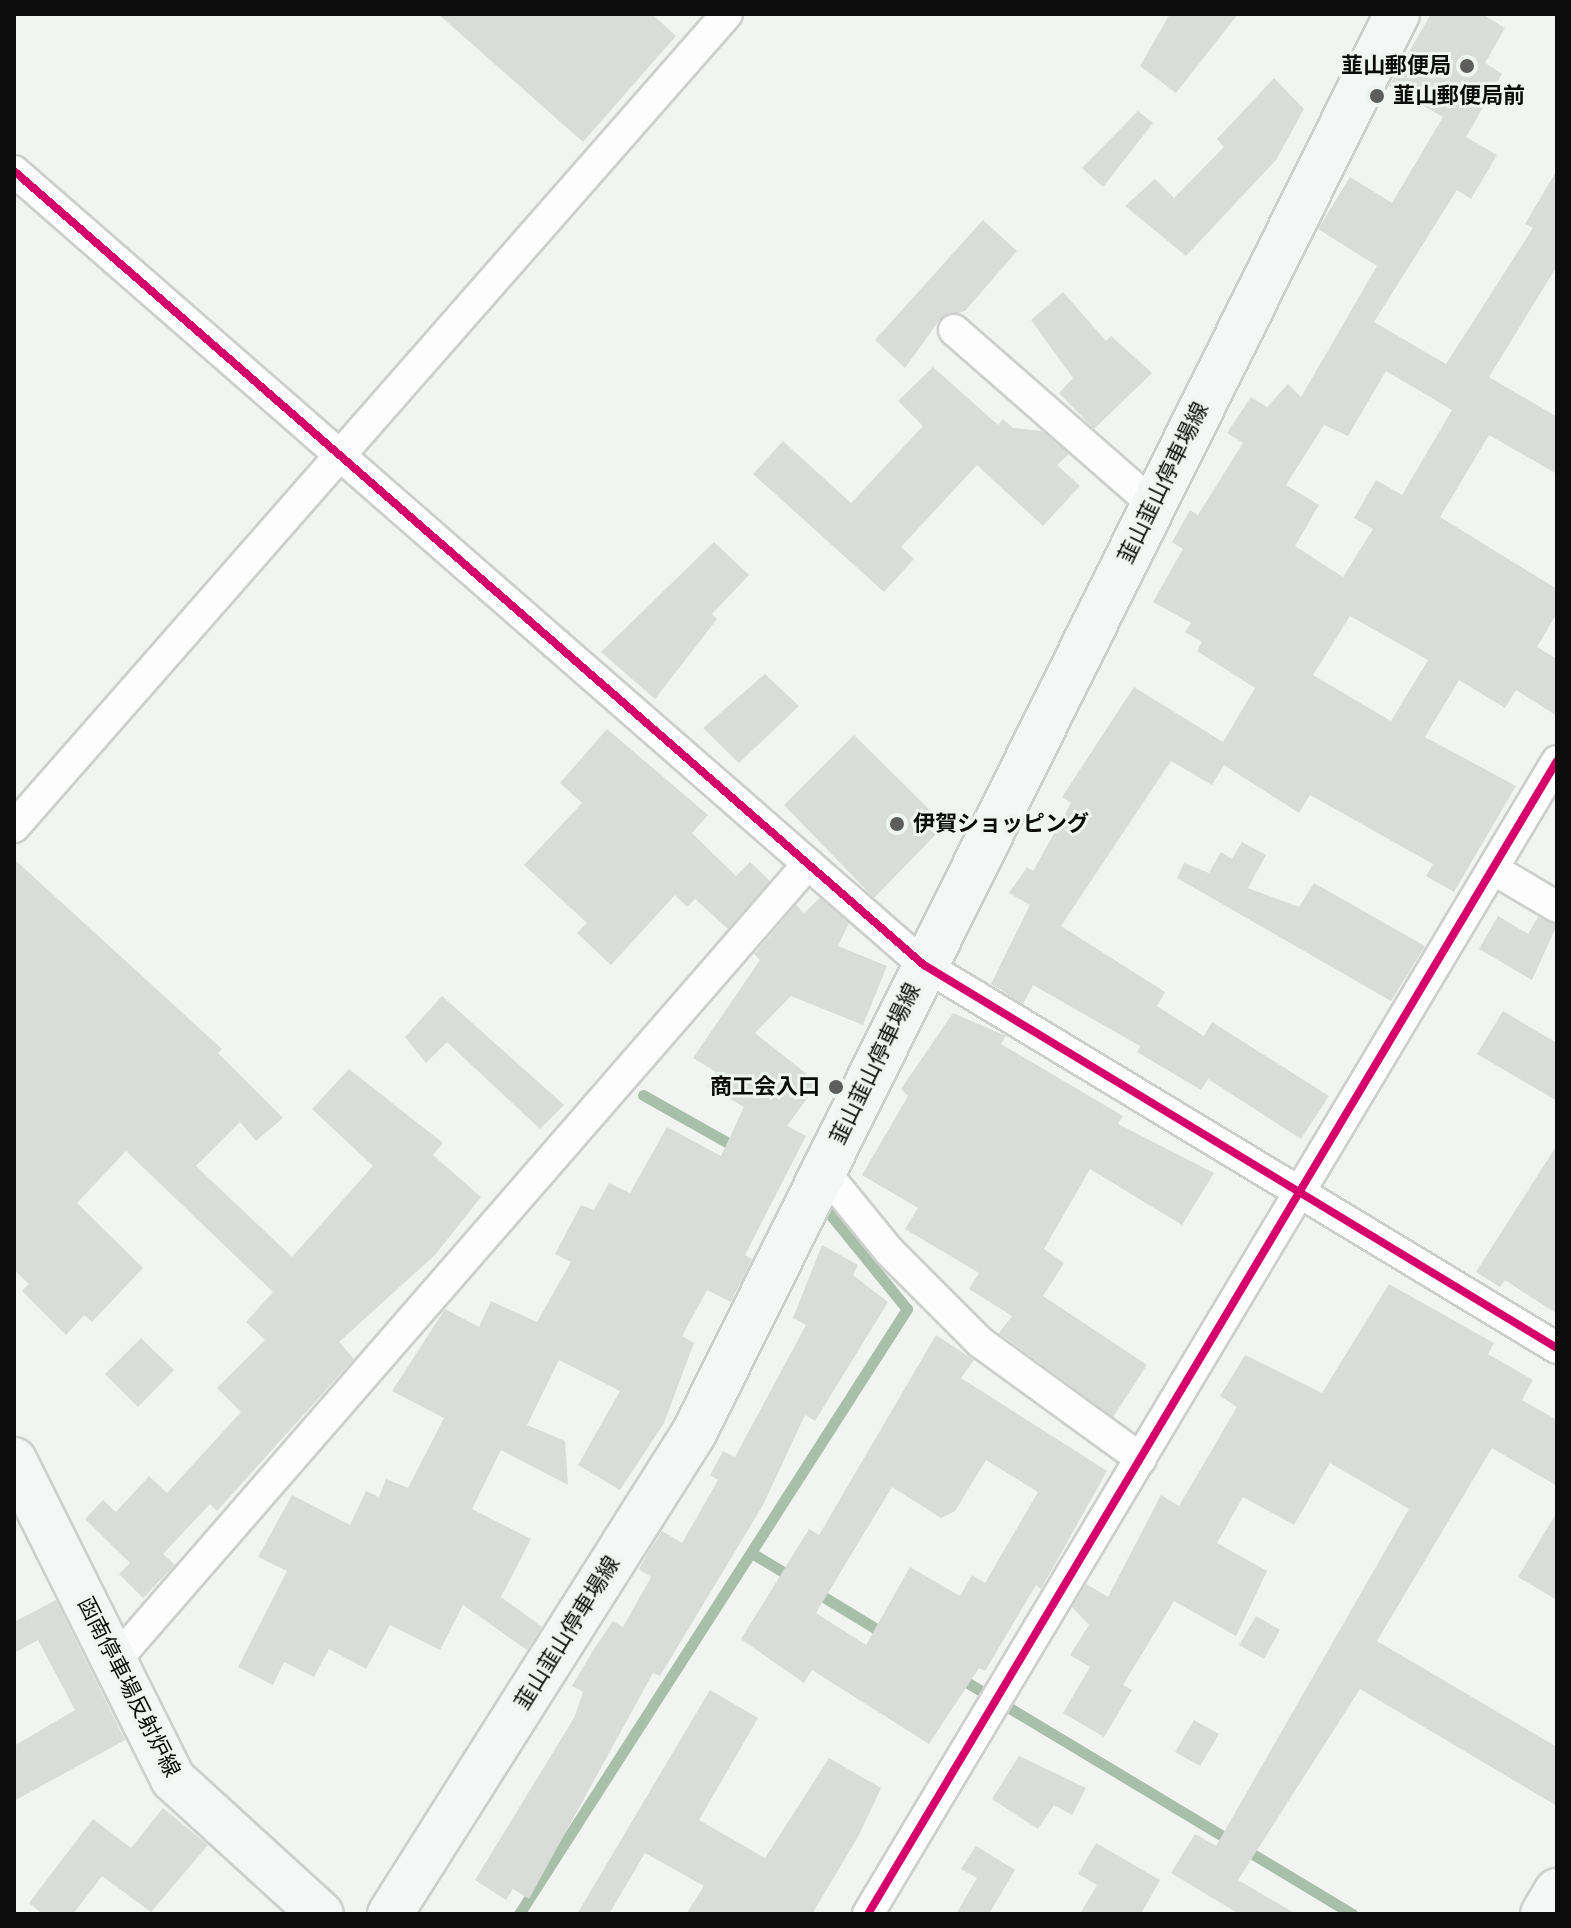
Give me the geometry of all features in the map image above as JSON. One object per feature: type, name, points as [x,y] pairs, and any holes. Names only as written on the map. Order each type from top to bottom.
[{"type":"main road","name":"韮山韮山停車場線","points":[[390,1914],[694,1433],[1397,14]]},
{"type":"main road","name":"函南停車場反射炉線","points":[[14,1460],[173,1779],[321,1914]]},
{"type":"main road","points":[[1543,1914],[1557,1891]]},
{"type":"street","points":[[14,827],[727,14]]},
{"type":"street","points":[[14,171],[924,965],[1557,1348]]},
{"type":"street","points":[[954,330],[1153,504]]},
{"type":"street","points":[[868,1914],[1557,762]]},
{"type":"street","points":[[116,1660],[808,864]]},
{"type":"street","points":[[1493,869],[1557,907]]},
{"type":"street","points":[[823,1170],[889,1251],[980,1342],[1141,1459]]},
{"type":"building","points":[[438,14],[652,14],[676,36],[583,142]]},
{"type":"building","points":[[1170,14],[1238,14],[1176,93],[1140,66]]},
{"type":"building","points":[[1431,14],[1482,14],[1505,28],[1485,63],[1502,74],[1466,137],[1497,155],[1471,199],[1457,190],[1374,322],[1446,364],[1533,228],[1525,224],[1557,170],[1557,266],[1489,377],[1557,417],[1557,474],[1489,435],[1440,517],[1557,589],[1557,613],[1537,647],[1557,659],[1557,716],[1516,690],[1505,708],[1459,680],[1425,737],[1516,786],[1454,892],[1426,876],[1433,864],[1310,795],[1299,813],[1224,765],[1212,785],[1171,761],[1061,926],[1165,992],[1157,1006],[1204,1036],[1212,1022],[1329,1096],[1301,1139],[1208,1079],[1201,1090],[1137,1052],[1140,1046],[1033,985],[1023,1004],[991,984],[1030,905],[1009,893],[1027,867],[1033,871],[1071,803],[1062,797],[1134,687],[1223,742],[1255,688],[1197,651],[1202,642],[1185,632],[1191,623],[1153,602],[1183,549],[1172,542],[1190,510],[1198,515],[1243,443],[1227,433],[1251,397],[1267,407],[1288,384],[1301,397],[1377,266],[1318,229],[1350,177],[1392,203],[1443,117],[1389,86]],"holes":[[[1386,371],[1452,410],[1402,495],[1376,480],[1354,518],[1373,529],[1343,577],[1295,546],[1319,505],[1286,485],[1324,425],[1348,436]],[[1350,616],[1428,660],[1391,721],[1313,675]]]},
{"type":"building","points":[[1274,78],[1304,109],[1276,160],[1186,256],[1125,206],[1155,179],[1174,198],[1224,147],[1217,139]]},
{"type":"building","points":[[1138,111],[1153,123],[1103,187],[1082,168]]},
{"type":"building","points":[[983,220],[1017,251],[965,311],[941,318],[905,368],[875,340]]},
{"type":"building","points":[[1063,292],[1106,341],[1111,336],[1152,373],[1094,429],[1059,393],[1073,378],[1031,320]]},
{"type":"building","points":[[933,367],[998,425],[1003,419],[1013,428],[1042,431],[1069,454],[1057,465],[1080,486],[1043,526],[977,465],[901,547],[914,559],[884,592],[753,474],[783,441],[851,503],[923,426],[898,401]]},
{"type":"building","points":[[714,542],[749,575],[712,614],[717,619],[655,699],[601,652]]},
{"type":"building","points":[[765,674],[799,706],[739,763],[703,728]]},
{"type":"building","points":[[607,729],[708,815],[692,833],[736,876],[750,862],[770,881],[728,929],[695,899],[687,907],[675,895],[611,965],[577,933],[587,923],[524,865],[582,803],[560,783]]},
{"type":"building","points":[[854,735],[945,825],[874,898],[784,805]]},
{"type":"building","points":[[1242,842],[1266,855],[1248,888],[1299,907],[1314,883],[1425,946],[1391,1001],[1177,878],[1184,863],[1209,873],[1221,852],[1232,859]]},
{"type":"building","points":[[14,859],[222,1049],[218,1053],[283,1118],[256,1141],[240,1122],[196,1166],[292,1257],[373,1166],[312,1109],[349,1069],[443,1143],[433,1155],[481,1197],[435,1255],[339,1342],[354,1359],[217,1511],[210,1504],[163,1554],[175,1565],[143,1598],[119,1574],[130,1563],[85,1519],[103,1500],[116,1512],[149,1476],[167,1493],[241,1412],[217,1388],[265,1340],[246,1322],[273,1292],[126,1151],[77,1203],[143,1268],[92,1322],[84,1315],[66,1335],[22,1291],[29,1284],[14,1270]]},
{"type":"building","points":[[820,898],[849,923],[838,946],[887,966],[863,1025],[791,996],[755,1033],[818,1083],[787,1126],[806,1136],[745,1255],[752,1259],[731,1302],[707,1290],[682,1336],[694,1343],[664,1423],[620,1490],[578,1465],[620,1391],[559,1360],[527,1425],[565,1441],[568,1485],[501,1450],[472,1509],[531,1539],[501,1597],[542,1627],[527,1650],[463,1605],[440,1650],[390,1625],[366,1669],[329,1649],[314,1677],[284,1662],[273,1685],[238,1667],[287,1571],[258,1557],[292,1495],[350,1525],[366,1491],[379,1497],[386,1479],[408,1488],[444,1418],[392,1391],[445,1309],[479,1327],[491,1301],[537,1322],[571,1262],[555,1254],[581,1205],[594,1210],[609,1183],[630,1193],[667,1127],[721,1156],[744,1107],[708,1086],[716,1072],[693,1058],[760,960],[754,954],[796,905],[804,913]]},
{"type":"building","points":[[1498,916],[1528,934],[1538,917],[1557,925],[1532,980],[1479,949]]},
{"type":"building","points":[[442,996],[564,1105],[540,1129],[447,1042],[426,1063],[405,1037]]},
{"type":"building","points":[[1503,1011],[1557,1043],[1557,1101],[1477,1054]]},
{"type":"building","points":[[953,1013],[1006,1036],[1001,1044],[1123,1116],[1118,1124],[1214,1173],[1182,1225],[1090,1169],[1044,1249],[1064,1263],[1043,1296],[1147,1365],[1113,1417],[999,1333],[1012,1316],[969,1289],[979,1273],[905,1229],[918,1208],[862,1175],[908,1096],[901,1089]]},
{"type":"building","points":[[1557,1145],[1557,1314],[1505,1280],[1500,1287],[1476,1272]]},
{"type":"building","points":[[822,1245],[858,1265],[853,1275],[888,1302],[815,1421],[805,1415],[763,1505],[660,1676],[653,1673],[529,1899],[513,1889],[506,1900],[475,1880],[574,1718],[583,1692],[572,1686],[613,1621],[623,1627],[651,1577],[639,1569],[646,1556],[662,1531],[682,1543],[718,1480],[710,1475],[723,1451],[735,1457],[806,1325],[793,1318]]},
{"type":"building","points":[[1389,1284],[1494,1343],[1488,1354],[1533,1380],[1522,1400],[1557,1420],[1557,1486],[1492,1448],[1377,1641],[1557,1747],[1557,1806],[1360,1689],[1238,1880],[1296,1914],[1239,1914],[1171,1873],[1195,1834],[1216,1846],[1409,1509],[1330,1463],[1294,1525],[1243,1497],[1217,1543],[1267,1571],[1236,1636],[1174,1601],[1123,1685],[1132,1690],[1104,1737],[1063,1713],[1090,1667],[1070,1655],[1089,1625],[1072,1607],[1086,1584],[1108,1597],[1161,1495],[1179,1506],[1237,1407],[1220,1396],[1245,1355],[1322,1393]]},
{"type":"building","points":[[936,1335],[974,1360],[961,1378],[1107,1471],[1041,1589],[1036,1585],[985,1671],[979,1668],[929,1744],[812,1670],[804,1683],[741,1639],[809,1529],[819,1535]],"holes":[[[986,1460],[1038,1492],[985,1583],[972,1575],[960,1596],[910,1567],[866,1645],[816,1613],[892,1487],[941,1518],[955,1511]]]},
{"type":"building","points":[[141,1338],[174,1370],[138,1407],[105,1374]]},
{"type":"building","points":[[1557,1512],[1557,1600],[1518,1577]]},
{"type":"building","points":[[56,1600],[125,1740],[14,1801],[14,1746],[75,1710],[38,1640],[14,1653],[14,1622]]},
{"type":"building","points":[[1256,1616],[1280,1630],[1264,1659],[1239,1645]]},
{"type":"building","points":[[710,1690],[758,1718],[699,1820],[765,1858],[829,1758],[881,1788],[859,1835],[812,1914],[686,1914],[704,1886],[645,1853],[609,1914],[577,1914]]},
{"type":"building","points":[[1194,1720],[1219,1734],[1200,1766],[1175,1752]]},
{"type":"building","points":[[1019,1756],[1086,1788],[1072,1815],[1054,1805],[1038,1829],[992,1799]]},
{"type":"building","points":[[163,1808],[208,1845],[151,1912],[102,1876],[73,1914],[43,1914],[29,1903],[93,1819],[131,1848]]},
{"type":"building","points":[[1096,1843],[1160,1880],[1141,1914],[1080,1914],[1097,1885],[1078,1874]]},
{"type":"building","points":[[976,1846],[1015,1870],[989,1914],[956,1914],[977,1878],[961,1869]]},
{"type":"waterway","points":[[643,1095],[739,1149]]},
{"type":"waterway","points":[[519,1914],[907,1309],[820,1202]]},
{"type":"waterway","points":[[755,1555],[793,1578]]},
{"type":"waterway","points":[[814,1591],[888,1636]]},
{"type":"waterway","points":[[958,1677],[1352,1914]]},
{"type":"cycle path","points":[[14,171],[924,965],[1557,1348]]},
{"type":"cycle path","points":[[868,1914],[1557,761]]},
{"type":"place","name":"韮山郵便局","points":[[1467,66]]},
{"type":"place","name":"韮山郵便局前","points":[[1377,96]]},
{"type":"place","name":"伊賀ショッピング","points":[[897,824]]},
{"type":"place","name":"商工会入口","points":[[836,1087]]}]
